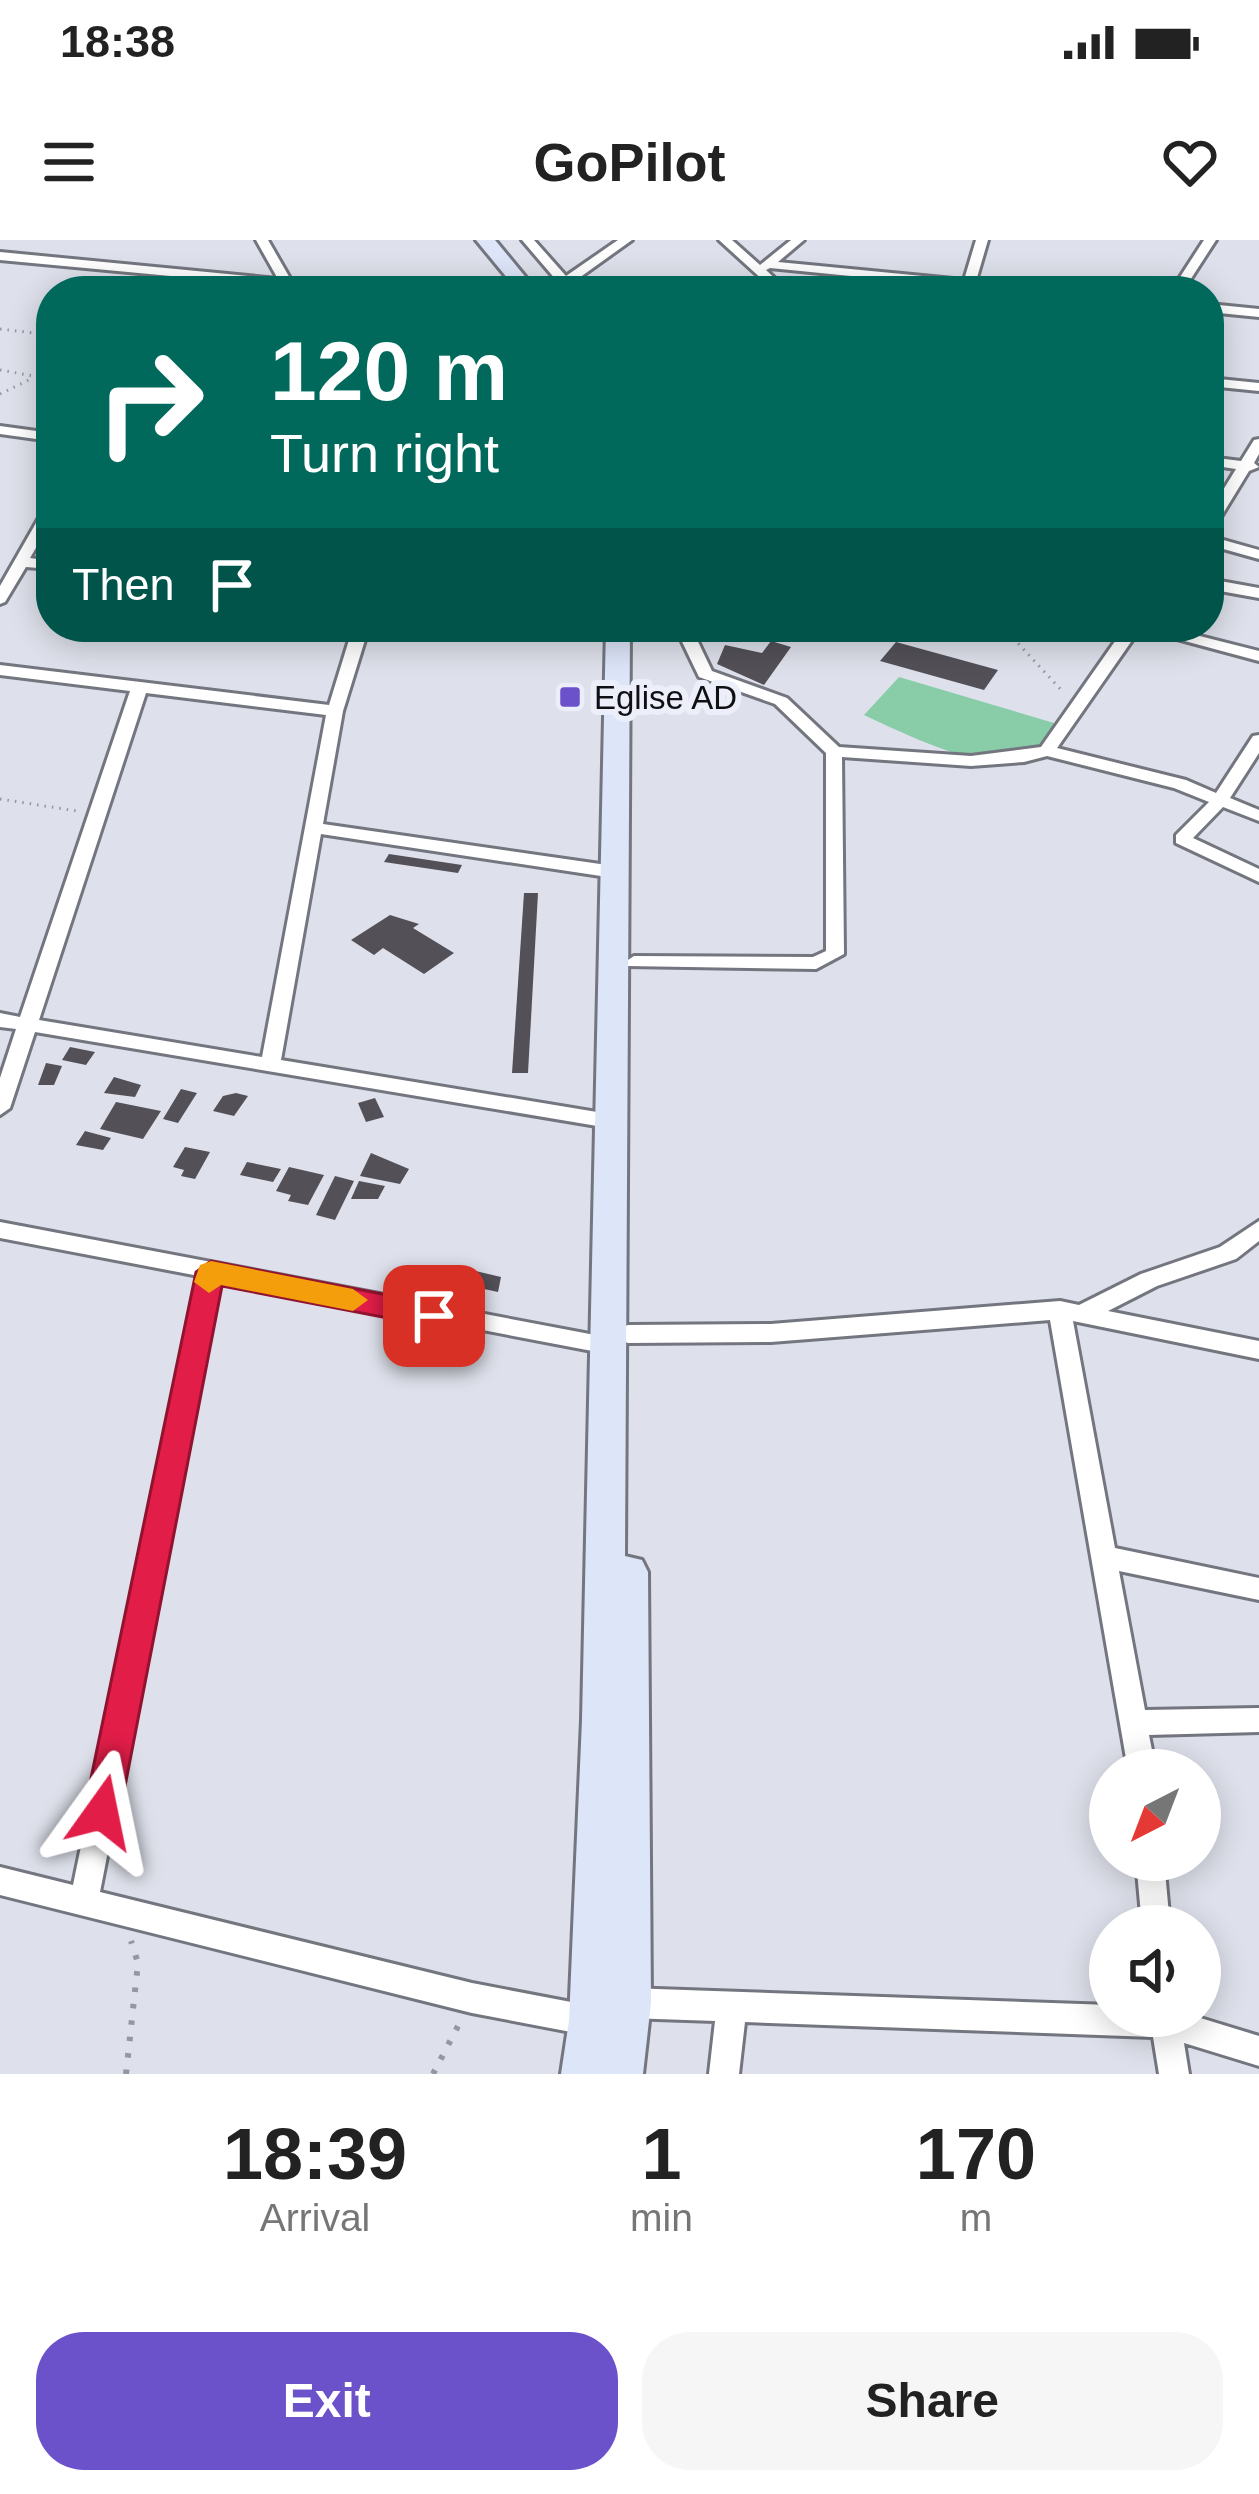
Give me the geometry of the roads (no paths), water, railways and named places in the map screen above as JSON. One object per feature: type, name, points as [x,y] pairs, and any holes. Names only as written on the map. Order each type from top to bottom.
[{"type":"street","points":[[28,259],[48,240]]},
{"type":"street","points":[[262,240],[283,276]]},
{"type":"street","points":[[468,240],[498,276]]},
{"type":"street","points":[[485,240],[515,276]]},
{"type":"street","points":[[528,240],[560,276]]},
{"type":"street","points":[[581,276],[626,240]]},
{"type":"street","points":[[725,240],[770,276]]},
{"type":"street","points":[[763,267],[798,240]]},
{"type":"street","points":[[972,276],[982,240]]},
{"type":"street","points":[[1187,276],[1210,240]]},
{"type":"street","points":[[0,256],[236,276]]},
{"type":"street","points":[[763,267],[851,276]]},
{"type":"street","points":[[1224,310],[1259,313]]},
{"type":"street","points":[[1224,384],[1259,388]]},
{"type":"street","points":[[0,430],[36,435]]},
{"type":"street","points":[[1224,505],[1252,467],[1259,443]]},
{"type":"street","points":[[0,599],[36,537]]},
{"type":"street","points":[[1224,544],[1259,555]]},
{"type":"street","points":[[23,562],[36,563]]},
{"type":"street","points":[[1224,587],[1259,593]]},
{"type":"street","points":[[270,1066],[335,710],[356,642]]},
{"type":"street","points":[[618,1339],[609,1120],[624,642]]},
{"type":"street","points":[[619,2074],[610,2012],[618,1339],[634,962],[624,642]]},
{"type":"street","points":[[690,642],[705,674],[781,701],[834,752],[996,760],[1024,759],[1047,751],[1180,784],[1259,816]]},
{"type":"street","points":[[1047,751],[1122,642]]},
{"type":"street","points":[[1204,642],[1259,656]]},
{"type":"street","points":[[0,670],[335,710]]},
{"type":"street","points":[[0,1108],[139,689]]},
{"type":"street","points":[[1259,740],[1220,800],[1182,839],[1259,876]]},
{"type":"street","points":[[634,962],[816,963],[835,954],[834,752]]},
{"type":"street","points":[[315,828],[614,872]]},
{"type":"street","points":[[0,1020],[609,1120]]},
{"type":"street","points":[[1070,1312],[1228,1253],[1259,1229]]},
{"type":"street","points":[[0,1230],[211,1272],[618,1339],[1070,1312],[1259,1350]]},
{"type":"street","points":[[95,1905],[211,1272]]},
{"type":"street","points":[[1070,1312],[1140,1749]]},
{"type":"street","points":[[1106,1557],[1259,1589]]},
{"type":"street","points":[[1137,1723],[1259,1720]]},
{"type":"street","points":[[0,1881],[472,1998],[610,2012],[731,2007],[1089,2017]]},
{"type":"street","points":[[724,2074],[731,2007]]},
{"type":"street","points":[[585,2074],[610,2012]]},
{"type":"street","points":[[1167,2037],[1174,2074]]},
{"type":"street","points":[[1217,2037],[1259,2051]]},
{"type":"place","name":"Eglise AD","points":[[570,697]]}]
